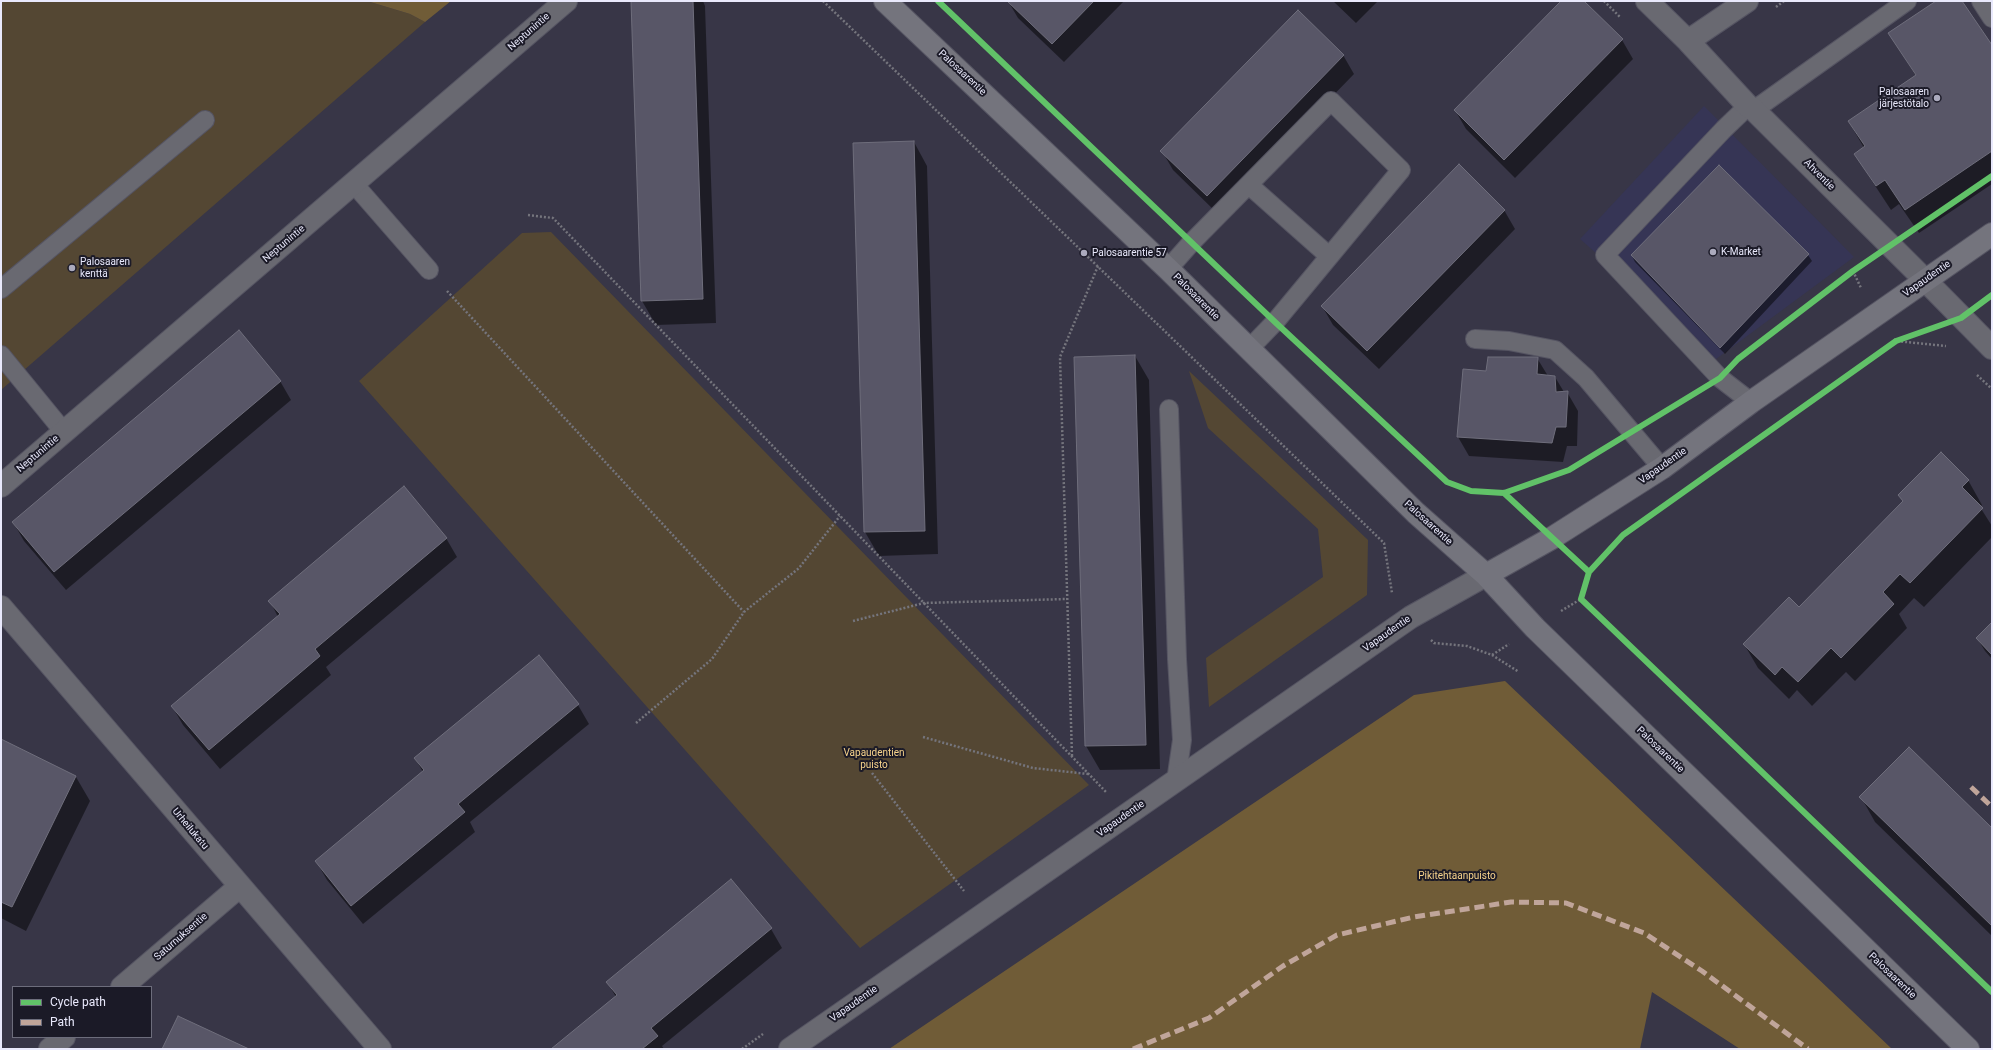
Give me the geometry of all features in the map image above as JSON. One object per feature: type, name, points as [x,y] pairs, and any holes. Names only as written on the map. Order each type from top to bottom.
[{"type":"main road","name":"Palosaarentie","points":[[885,1],[1168,269],[1416,513],[1486,575],[1535,628],[1968,1049]]},
{"type":"main road","name":"Vapaudentie","points":[[1486,575],[1552,538],[1662,468],[1751,402],[1992,234]]},
{"type":"street","name":"Neptunintie","points":[[1,486],[566,1]]},
{"type":"street","name":"Ahventie","points":[[1647,1],[1688,41],[1751,108],[1992,348]]},
{"type":"street","points":[[1688,41],[1747,1]]},
{"type":"street","name":"Vapaudentie","points":[[790,1049],[1412,617],[1486,575]]},
{"type":"street","name":"Urheilukatu","points":[[1,607],[239,887],[380,1049]]},
{"type":"street","name":"Saturnuksentie","points":[[123,986],[239,887]]},
{"type":"street","points":[[50,1049],[63,1038]]},
{"type":"lane","points":[[1751,402],[1720,378],[1605,255],[1724,129],[1751,108],[1907,1]]},
{"type":"lane","points":[[1981,1],[1992,18]]},
{"type":"lane","points":[[1168,269],[1332,101],[1401,170],[1275,322],[1249,349]]},
{"type":"lane","points":[[1,289],[205,120]]},
{"type":"lane","points":[[354,184],[429,270]]},
{"type":"lane","points":[[1249,185],[1330,256]]},
{"type":"lane","points":[[1475,339],[1509,341],[1555,350],[1586,378],[1662,468]]},
{"type":"lane","points":[[1,355],[64,432]]},
{"type":"lane","points":[[1169,409],[1177,652],[1182,740],[1176,781]]},
{"type":"path","points":[[823,1],[1384,543],[1392,594],[1434,643],[1467,646],[1492,655],[1519,672]]},
{"type":"path","points":[[1604,1],[1624,21]]},
{"type":"path","points":[[528,214],[553,218],[1107,793]]},
{"type":"path","points":[[1847,275],[1890,246]]},
{"type":"path","points":[[1072,757],[1060,357],[1098,266]]},
{"type":"path","points":[[429,270],[458,304],[744,612]]},
{"type":"path","points":[[1853,271],[1875,316],[1896,341],[1946,346],[1952,351]]},
{"type":"path","points":[[1890,346],[1896,341],[1911,336]]},
{"type":"path","points":[[1975,373],[1992,389]]},
{"type":"path","points":[[636,723],[712,659],[744,612],[799,568],[840,516]]},
{"type":"path","points":[[1492,655],[1581,599],[1583,592]]},
{"type":"path","points":[[853,621],[924,603],[1067,599]]},
{"type":"path","points":[[1581,599],[1586,604]]},
{"type":"path","points":[[923,737],[1033,768],[1088,774]]},
{"type":"path","points":[[872,773],[982,916]]},
{"type":"shaded area","points":[[1704,106],[1854,257],[1716,359],[1580,239]]},
{"type":"green space","name":"Palosaaren kenttä","points":[[1,1],[367,1],[410,14],[425,22],[1,390]]},
{"type":"green space","points":[[367,1],[451,1],[425,22],[410,14]]},
{"type":"green space","name":"Vapaudentien puisto","points":[[551,232],[1089,785],[860,948],[359,381],[522,233]]},
{"type":"green space","points":[[1189,371],[1368,540],[1367,595],[1209,707],[1206,658],[1323,577],[1318,529],[1208,428]]},
{"type":"green space","name":"Pikitehtaanpuisto","points":[[1505,681],[1892,1049],[1740,1049],[1652,992],[1640,1049],[889,1049],[1414,695]]},
{"type":"building","points":[[631,1],[693,1],[703,299],[641,301]]},
{"type":"building","points":[[1007,1],[1094,1],[1052,44]]},
{"type":"building","points":[[1561,1],[1584,1],[1623,39],[1504,160],[1454,110]]},
{"type":"building","name":"Palosaaren järjestötalo","points":[[1936,1],[1962,1],[1992,45],[1992,151],[1905,210],[1885,180],[1876,186],[1854,154],[1865,146],[1848,121],[1916,75],[1888,33]]},
{"type":"building","points":[[1298,10],[1344,55],[1207,196],[1160,151]]},
{"type":"building","points":[[914,141],[925,531],[864,532],[853,143]]},
{"type":"building","points":[[1459,164],[1505,210],[1367,351],[1321,306]]},
{"type":"building","points":[[1719,165],[1809,254],[1720,348],[1631,255]]},
{"type":"building","points":[[239,330],[281,381],[54,572],[12,522]]},
{"type":"building","points":[[1135,355],[1146,745],[1085,746],[1074,357]]},
{"type":"building","points":[[1488,357],[1538,357],[1537,374],[1555,376],[1556,392],[1568,391],[1566,427],[1556,427],[1552,443],[1457,437],[1463,369],[1486,371]]},
{"type":"building","points":[[1941,452],[1969,480],[1962,487],[1983,508],[1910,583],[1900,574],[1883,592],[1894,604],[1841,658],[1831,648],[1798,682],[1782,667],[1775,675],[1743,644],[1789,597],[1799,607],[1903,501],[1898,495]]},
{"type":"building","points":[[404,486],[447,538],[315,649],[320,656],[209,750],[171,706],[280,614],[268,601]]},
{"type":"building","points":[[1992,622],[1992,655],[1976,638]]},
{"type":"building","points":[[539,655],[579,704],[458,804],[465,812],[351,906],[315,861],[424,770],[414,758]]},
{"type":"building","points":[[1,739],[76,776],[12,907],[1,902]]},
{"type":"building","points":[[1909,747],[1992,828],[1992,926],[1859,797]]},
{"type":"building","points":[[731,879],[772,928],[651,1028],[658,1036],[642,1049],[551,1049],[617,995],[606,982]]},
{"type":"building","points":[[178,1016],[249,1049],[162,1049]]},
{"type":"marked path","points":[[1971,787],[1992,807]]},
{"type":"marked path","points":[[1133,1049],[1209,1018],[1283,966],[1337,935],[1414,917],[1511,902],[1566,903],[1644,933],[1702,971],[1808,1049]]},
{"type":"cycle path","points":[[938,1],[1275,322],[1447,482],[1471,491],[1504,493],[1569,470],[1720,378],[1738,359],[1853,271],[1992,176]]},
{"type":"cycle path","points":[[1589,572],[1623,535],[1896,341],[1961,318],[1992,295]]},
{"type":"cycle path","points":[[1504,493],[1589,572],[1581,599],[1992,992]]},
{"type":"place","name":"Palosaaren järjestötalo","points":[[1937,98]]},
{"type":"place","name":"K-Market","points":[[1713,252]]},
{"type":"place","name":"Palosaarentie 57","points":[[1084,253]]},
{"type":"place","name":"Palosaaren kenttä","points":[[72,268]]}]
